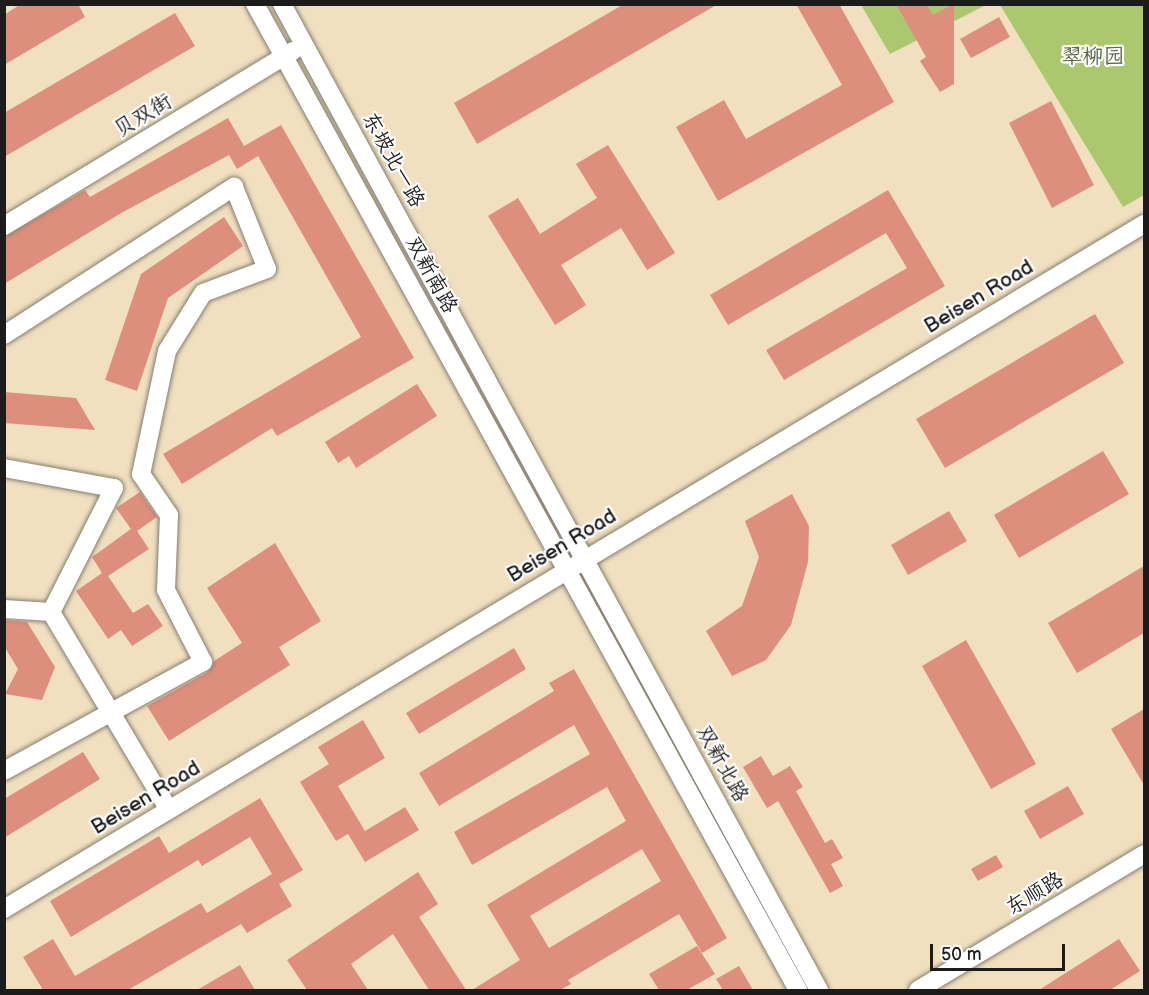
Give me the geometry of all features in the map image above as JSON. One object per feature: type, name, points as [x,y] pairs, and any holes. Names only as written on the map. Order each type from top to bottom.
[{"type":"street","name":"双新南路","points":[[255,4],[567,568]]},
{"type":"street","name":"东坡北一路","points":[[282,4],[584,559]]},
{"type":"street","name":"贝双街","points":[[4,226],[304,44]]},
{"type":"street","points":[[4,336],[234,187],[267,269],[203,293],[167,351],[141,474],[169,515],[166,590],[203,662],[4,771]]},
{"type":"street","name":"Beisen Road","points":[[4,909],[567,568],[1144,224]]},
{"type":"street","points":[[4,468],[114,488]]},
{"type":"street","points":[[51,612],[114,488],[141,474]]},
{"type":"street","name":"双新北路","points":[[584,559],[819,990]]},
{"type":"street","name":"双新北路","points":[[567,568],[798,990]]},
{"type":"street","points":[[4,609],[51,612]]},
{"type":"street","points":[[51,612],[169,810]]},
{"type":"street","name":"东顺路","points":[[918,990],[1144,854]]},
{"type":"green space","points":[[861,5],[986,5],[890,54]]},
{"type":"green space","name":"翠柳园","points":[[1000,5],[1144,5],[1144,195],[1123,207]]},
{"type":"building","points":[[21,4],[78,4],[85,17],[4,65],[4,15]]},
{"type":"building","points":[[624,4],[718,4],[477,144],[454,103]]},
{"type":"building","points":[[796,4],[839,4],[894,102],[718,201],[676,127],[724,100],[746,139],[842,85]]},
{"type":"building","points":[[896,4],[926,4],[933,15],[954,4],[954,84],[940,92],[920,61],[926,57]]},
{"type":"building","points":[[175,13],[195,46],[4,157],[4,113]]},
{"type":"building","points":[[999,17],[1010,37],[971,58],[960,39]]},
{"type":"building","points":[[1051,101],[1094,185],[1052,208],[1009,123]]},
{"type":"building","points":[[228,118],[244,146],[281,125],[414,358],[277,436],[272,428],[182,484],[163,454],[361,337],[258,156],[237,169],[229,155],[123,212],[4,284],[4,237],[85,190],[90,197]]},
{"type":"building","points":[[608,145],[675,253],[647,270],[621,228],[561,265],[586,305],[555,325],[488,216],[518,198],[540,234],[597,198],[576,164]]},
{"type":"building","points":[[888,190],[945,286],[784,380],[766,350],[907,268],[886,233],[728,325],[710,295]]},
{"type":"building","points":[[224,217],[243,246],[168,298],[137,391],[105,380],[141,274]]},
{"type":"building","points":[[1095,314],[1124,363],[945,468],[916,419]]},
{"type":"building","points":[[417,384],[437,416],[356,468],[349,456],[338,463],[325,442]]},
{"type":"building","points":[[4,392],[76,398],[95,430],[4,423]]},
{"type":"building","points":[[1103,451],[1129,494],[1019,558],[994,515]]},
{"type":"building","points":[[140,492],[157,517],[137,531],[149,549],[108,576],[133,613],[148,604],[163,626],[132,646],[121,630],[108,639],[76,591],[102,573],[92,557],[131,529],[116,508]]},
{"type":"building","points":[[792,494],[809,526],[808,562],[791,625],[766,660],[732,676],[706,631],[742,606],[759,557],[745,521]]},
{"type":"building","points":[[949,511],[967,541],[908,575],[891,545]]},
{"type":"building","points":[[275,543],[321,621],[279,647],[290,665],[169,741],[147,706],[208,672],[214,661],[242,643],[207,588]]},
{"type":"building","points":[[1144,566],[1144,633],[1077,673],[1048,623]]},
{"type":"building","points":[[4,620],[27,622],[55,667],[42,700],[5,694],[18,669],[4,646]]},
{"type":"building","points":[[966,640],[1036,764],[991,789],[922,666]]},
{"type":"building","points":[[514,648],[526,669],[419,734],[406,713]]},
{"type":"building","points":[[574,669],[727,938],[702,953],[679,914],[568,980],[571,984],[560,990],[472,990],[520,960],[487,905],[626,821],[607,787],[472,865],[454,832],[590,754],[574,725],[439,806],[419,773],[554,691],[549,683]],"holes":[[[642,849],[661,881],[549,948],[530,916]]]},
{"type":"building","points":[[1144,709],[1144,785],[1111,729]]},
{"type":"building","points":[[363,720],[385,758],[338,786],[365,831],[405,807],[419,830],[365,862],[348,834],[336,841],[300,782],[329,764],[318,747]]},
{"type":"building","points":[[83,752],[100,779],[4,838],[4,799]]},
{"type":"building","points":[[761,756],[773,776],[790,766],[803,787],[796,791],[825,843],[832,839],[843,858],[831,864],[843,886],[830,893],[778,801],[767,808],[743,767]]},
{"type":"building","points":[[1068,786],[1084,814],[1040,839],[1024,811]]},
{"type":"building","points":[[260,798],[303,870],[279,884],[292,906],[247,933],[241,924],[128,990],[43,990],[23,957],[53,939],[75,976],[201,903],[207,913],[272,874],[250,837],[202,866],[198,860],[71,937],[50,901],[159,836],[169,853]]},
{"type":"building","points":[[996,855],[1003,867],[978,881],[971,869]]},
{"type":"building","points":[[418,872],[438,904],[419,917],[466,990],[429,990],[393,934],[351,964],[368,990],[307,990],[287,960]]},
{"type":"building","points":[[1119,939],[1140,971],[1110,990],[1039,990]]},
{"type":"building","points":[[697,946],[715,974],[687,990],[659,990],[649,974]]},
{"type":"building","points":[[240,965],[255,990],[197,990]]},
{"type":"building","points":[[739,966],[753,990],[723,990],[716,979]]}]
